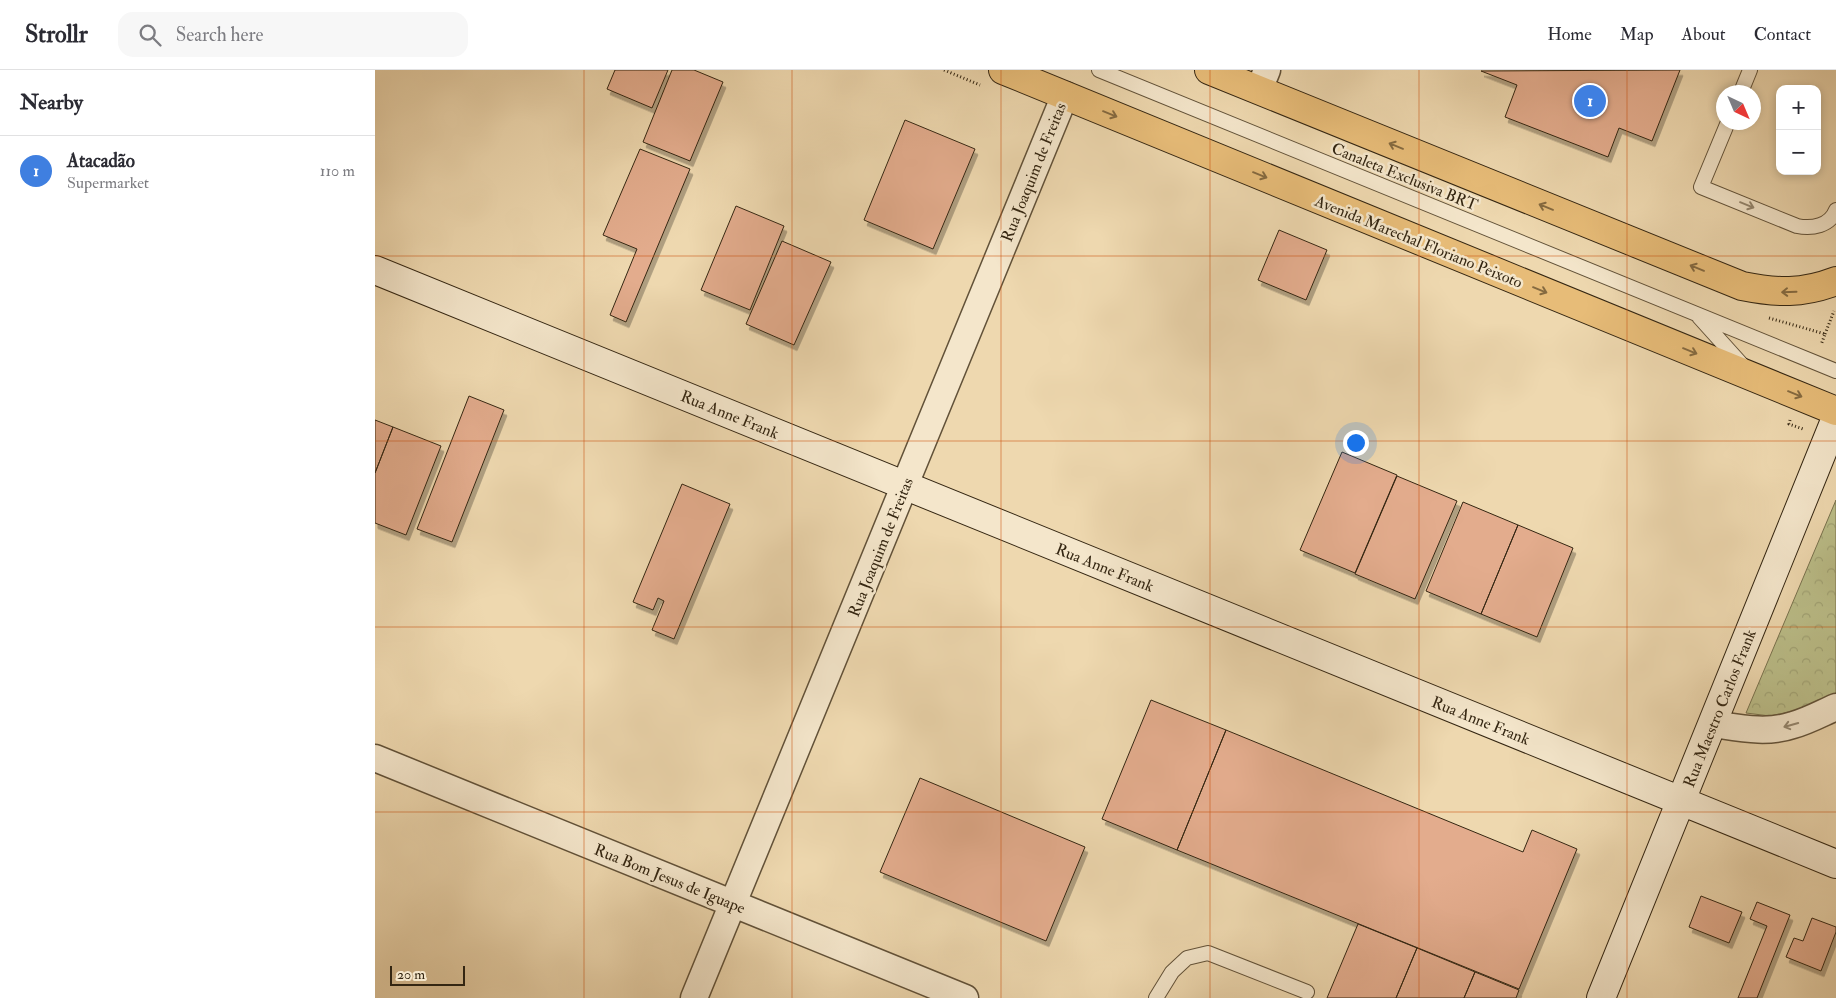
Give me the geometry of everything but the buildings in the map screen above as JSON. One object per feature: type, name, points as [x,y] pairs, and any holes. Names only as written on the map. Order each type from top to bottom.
[{"type":"main road","name":"Avenida Marechal Floriano Peixoto","points":[[1003,70],[1836,411]]},
{"type":"main road","points":[[1209,70],[1263,80],[1742,286],[1765,291],[1790,292],[1813,289],[1836,281]]},
{"type":"main road","name":"Rua Anne Frank","points":[[375,270],[1836,864]]},
{"type":"main road","name":"Rua Maestro Carlos Frank","points":[[1601,998],[1836,418]]},
{"type":"street","name":"Rua Joaquim de Freitas","points":[[695,998],[1065,95]]},
{"type":"street","points":[[1713,724],[1769,730],[1793,725],[1836,707]]},
{"type":"street","name":"Rua Bom Jesus de Iguape","points":[[375,758],[965,998]]},
{"type":"lane","name":"Canaleta Exclusiva BRT","points":[[1099,70],[1836,371]]},
{"type":"lane","points":[[1744,85],[1750,70]]},
{"type":"lane","points":[[1725,130],[1701,187],[1797,226],[1808,228],[1822,225],[1834,215],[1836,210]]},
{"type":"lane","name":"Canaleta Exclusiva BRT","points":[[1697,314],[1755,378]]},
{"type":"lane","points":[[1156,998],[1172,972],[1187,958],[1208,953],[1307,992]]},
{"type":"path","points":[[1825,334],[1834,311]]},
{"type":"green space","points":[[1836,500],[1836,693],[1794,711],[1770,716],[1746,713]]},
{"type":"place","name":"Atacadão","points":[[1590,101]]}]
